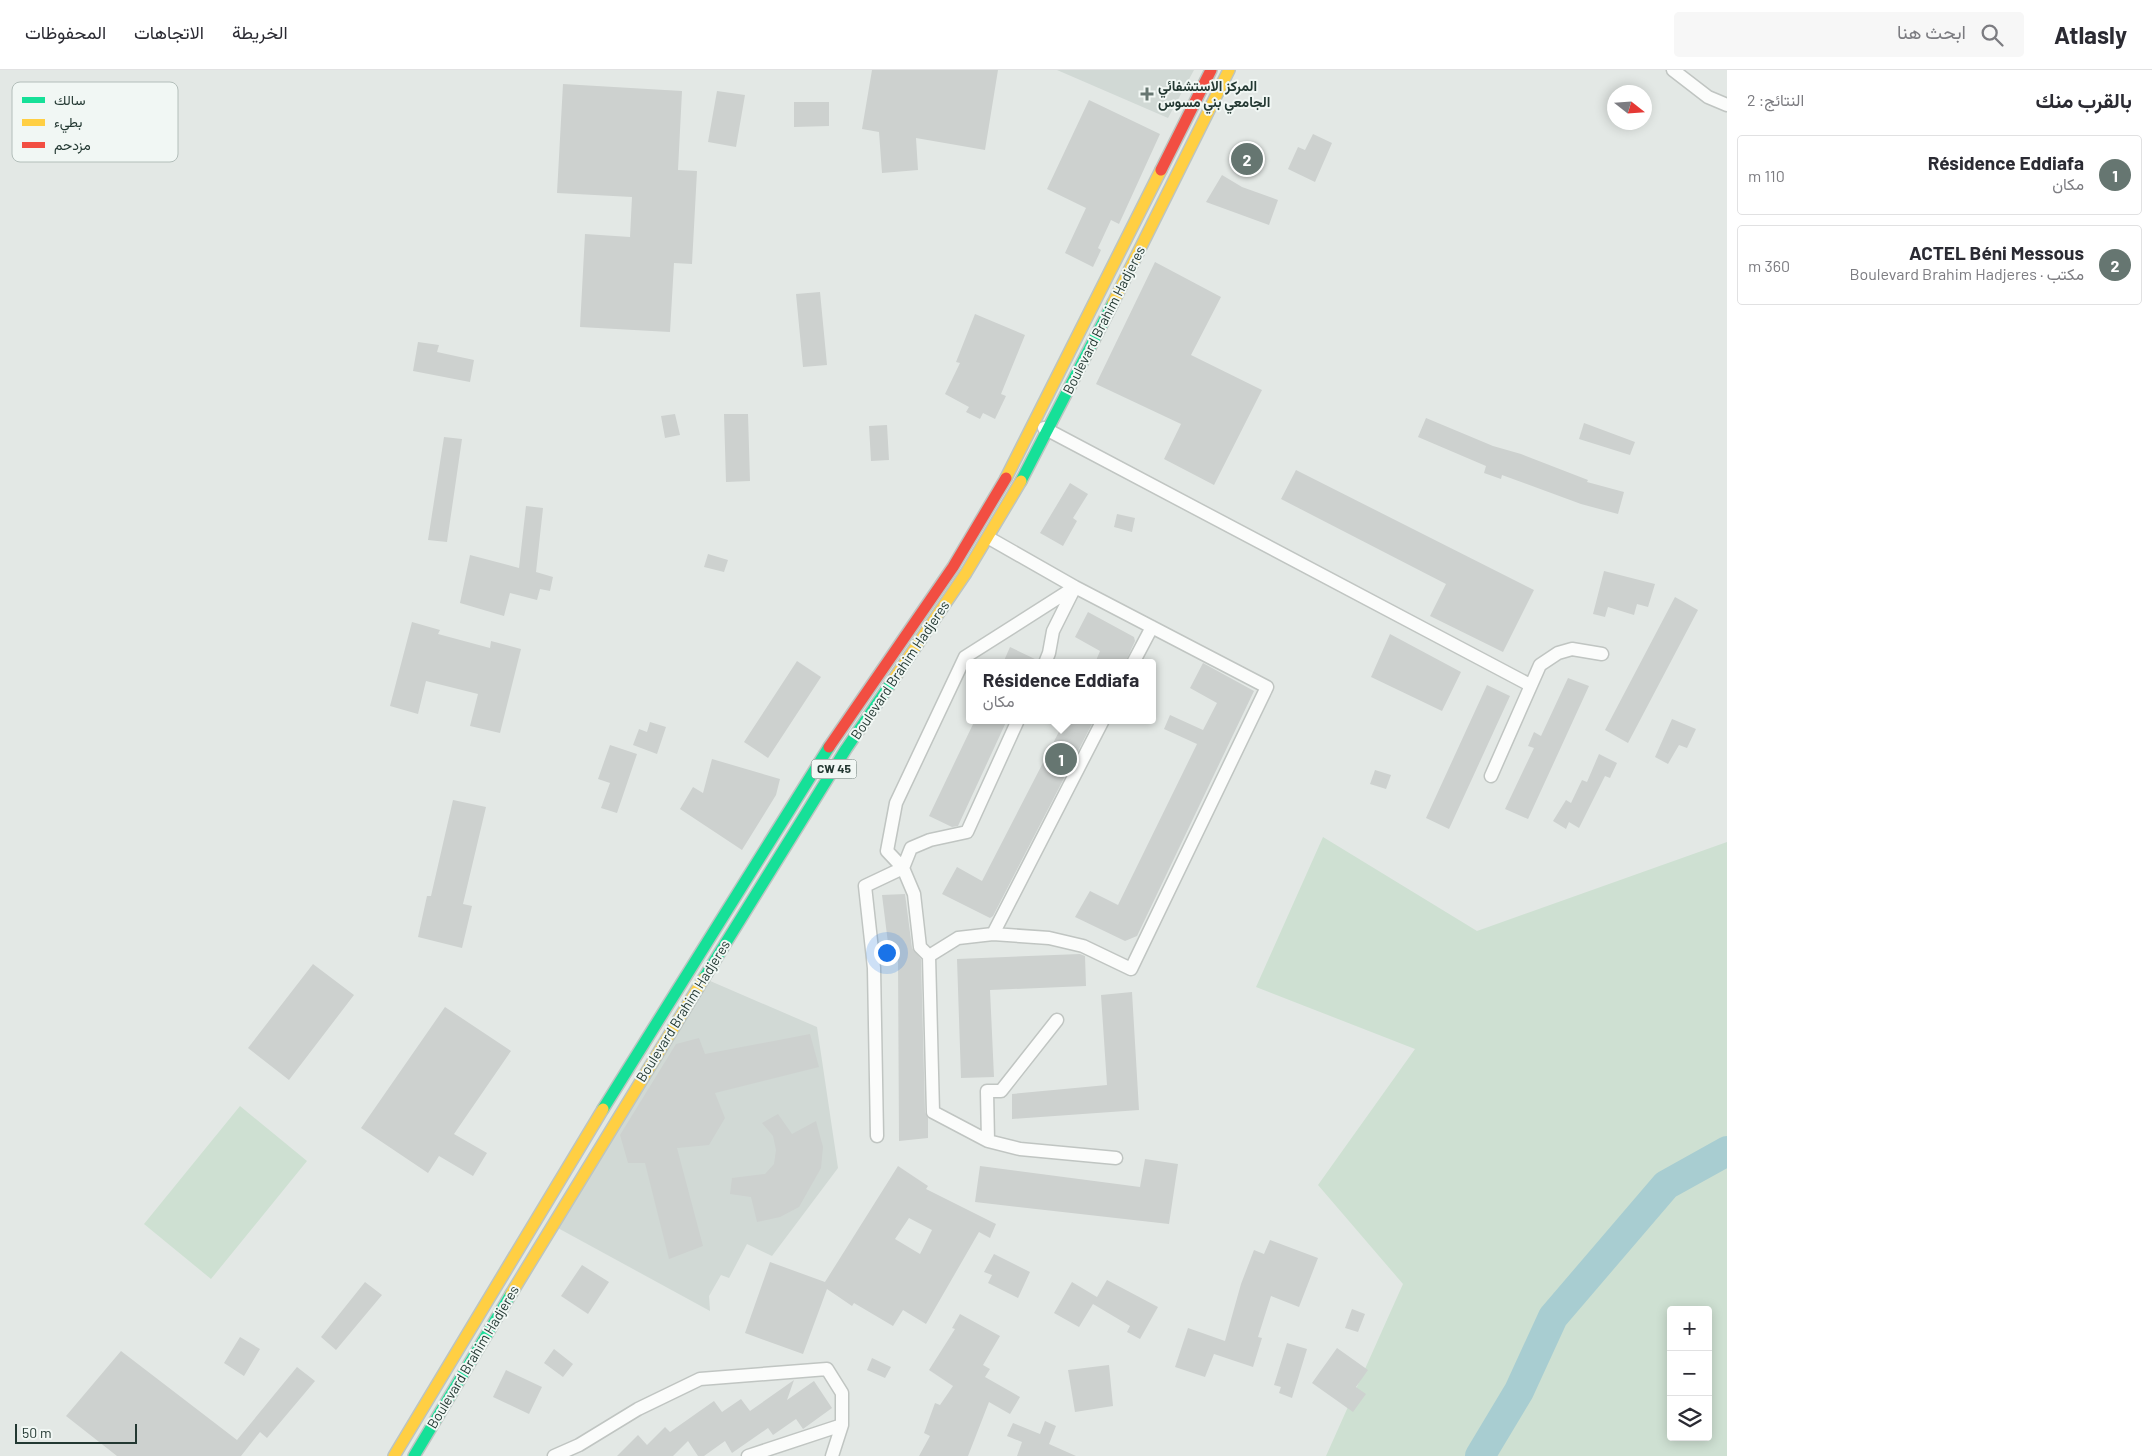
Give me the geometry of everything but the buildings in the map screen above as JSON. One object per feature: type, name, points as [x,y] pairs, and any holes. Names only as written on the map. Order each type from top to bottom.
[{"type":"main road","points":[[394,1456],[615,1089],[835,738],[975,532],[1036,424],[1211,70]]},
{"type":"main road","name":"Boulevard Brahim Hadjeres","points":[[414,1456],[656,1053],[846,749],[988,538],[1049,431],[1229,70]]},
{"type":"street","points":[[1672,70],[1708,97],[1727,105]]},
{"type":"street","points":[[1036,424],[1530,685]]},
{"type":"street","points":[[929,956],[958,938],[993,934],[1049,938],[1084,946],[1131,969],[1267,687],[1075,587],[988,538]]},
{"type":"street","points":[[1047,659],[1050,653],[1053,631],[1075,587]]},
{"type":"street","points":[[1075,587],[966,657],[896,803],[886,851],[903,868],[914,894],[920,947],[929,956],[933,1112],[988,1141],[1020,1149],[1116,1158]]},
{"type":"street","points":[[1135,659],[1152,627]]},
{"type":"street","points":[[1492,776],[1540,665],[1558,653],[1572,649],[1602,654]]},
{"type":"street","points":[[877,1136],[874,968],[865,886],[903,868],[911,848],[930,840],[967,832],[1016,724]]},
{"type":"street","points":[[993,934],[1101,724]]},
{"type":"street","points":[[988,1141],[987,1092],[1001,1090],[1057,1020]]},
{"type":"street","points":[[554,1456],[579,1445],[638,1409],[700,1379],[827,1369],[842,1393],[842,1425],[832,1456]]},
{"type":"street","points":[[748,1456],[842,1425]]},
{"type":"shaded area","name":"المركز الاستشفائي الجامعي بني مسوس","points":[[1057,70],[1194,70],[1168,118]]},
{"type":"shaded area","points":[[701,977],[817,1027],[838,1168],[772,1256],[747,1244],[729,1278],[721,1275],[709,1296],[710,1311],[556,1227]]},
{"type":"green space","points":[[1323,837],[1477,931],[1727,842],[1727,1456],[1326,1456],[1403,1284],[1318,1185],[1415,1049],[1256,987]]},
{"type":"green space","points":[[240,1106],[307,1161],[211,1279],[144,1224]]},
{"type":"waterway","points":[[1480,1456],[1519,1391],[1553,1317],[1666,1185],[1727,1151]]},
{"type":"traffic: fast","points":[[1021,481],[1113,303]]},
{"type":"traffic: fast","points":[[704,978],[846,749],[893,680]]},
{"type":"traffic: fast","points":[[603,1109],[829,747]]},
{"type":"traffic: fast","points":[[414,1456],[511,1294]]},
{"type":"traffic: slow","points":[[1113,303],[1229,70]]},
{"type":"traffic: slow","points":[[1006,478],[1161,170]]},
{"type":"traffic: slow","points":[[893,680],[966,573],[1021,481]]},
{"type":"traffic: slow","points":[[511,1294],[704,978]]},
{"type":"traffic: slow","points":[[394,1456],[603,1109]]},
{"type":"traffic: jam","points":[[1161,170],[1211,70]]},
{"type":"traffic: jam","points":[[829,747],[953,567],[1006,478]]},
{"type":"place","name":"المركز الاستشفائي الجامعي بني مسوس","points":[[1147,94]]},
{"type":"place","name":"ACTEL Béni Messous","points":[[1247,159]]},
{"type":"place","name":"Résidence Eddiafa","points":[[1061,759]]}]
